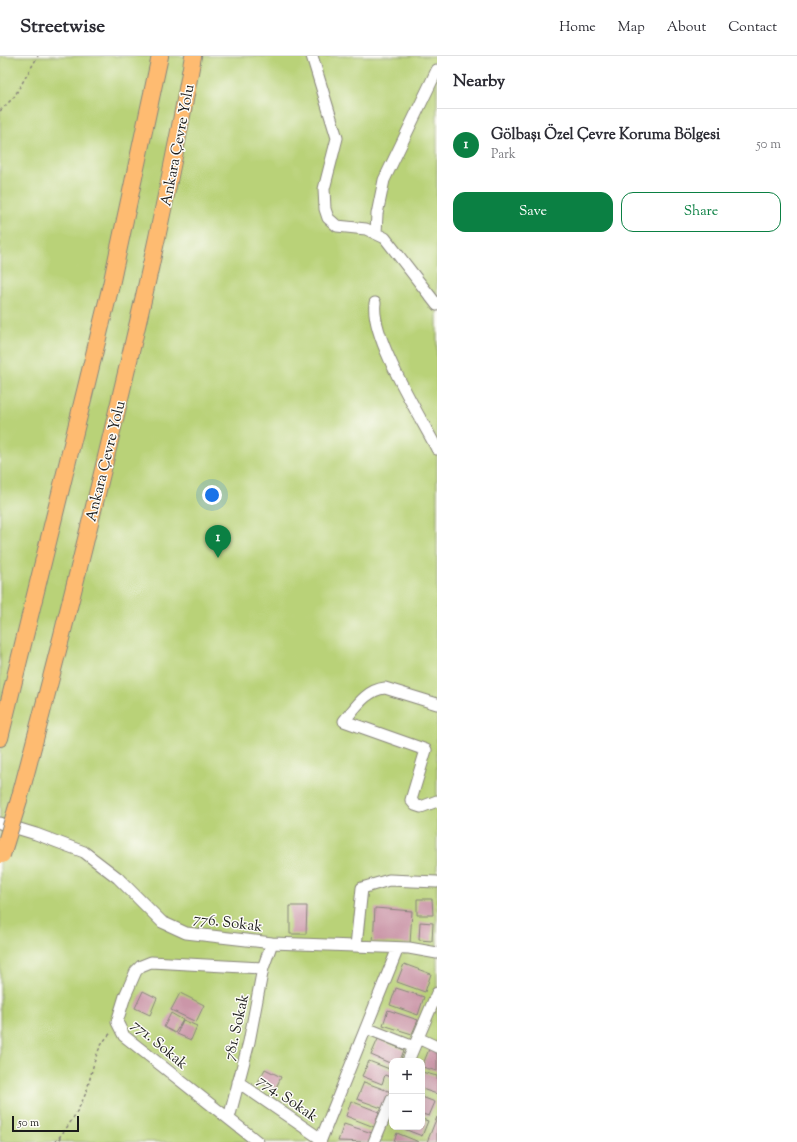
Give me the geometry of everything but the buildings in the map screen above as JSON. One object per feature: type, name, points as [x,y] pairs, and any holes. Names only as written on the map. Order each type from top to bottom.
[{"type":"highway","points":[[0,738],[112,285],[160,56]]},
{"type":"highway","name":"Ankara Çevre Yolu","points":[[1,858],[19,800],[52,676],[145,296],[164,213],[193,56]]},
{"type":"street","points":[[312,56],[337,138],[324,189],[325,209],[328,218],[337,226],[366,230],[385,238],[437,304]]},
{"type":"street","points":[[376,233],[377,214],[384,180],[437,70]]},
{"type":"street","points":[[375,303],[374,316],[380,339],[437,449]]},
{"type":"street","points":[[437,704],[385,688],[379,689],[371,692],[344,721],[426,750],[411,800],[415,806],[421,807],[437,801]]},
{"type":"street","name":"776. Sokak","points":[[0,823],[36,834],[84,852],[118,878],[162,922],[186,933],[272,942],[398,948],[437,953]]},
{"type":"street","points":[[356,946],[362,888],[389,880],[437,882]]},
{"type":"street","name":"781. Sokak","points":[[229,1118],[249,1042],[264,968],[272,942]]},
{"type":"street","points":[[320,1140],[398,948]]},
{"type":"street","name":"771. Sokak","points":[[258,1142],[129,1041],[118,1026],[118,1015],[136,971],[145,964],[155,961],[264,968]]},
{"type":"street","points":[[409,1058],[437,993]]},
{"type":"street","points":[[366,1028],[416,1043],[437,1046]]},
{"type":"street","name":"774. Sokak","points":[[238,1082],[320,1140]]},
{"type":"street","points":[[375,1141],[389,1106]]},
{"type":"path","points":[[0,111],[14,97],[38,56]]},
{"type":"path","points":[[55,1142],[81,1103],[98,1050],[109,1034],[118,1026]]},
{"type":"path","points":[[59,1138],[64,1142]]},
{"type":"green space","points":[[0,56],[437,56],[437,1142],[0,1142]]},
{"type":"place","name":"Gölbaşı Özel Çevre Koruma Bölgesi","points":[[218,558]]}]
